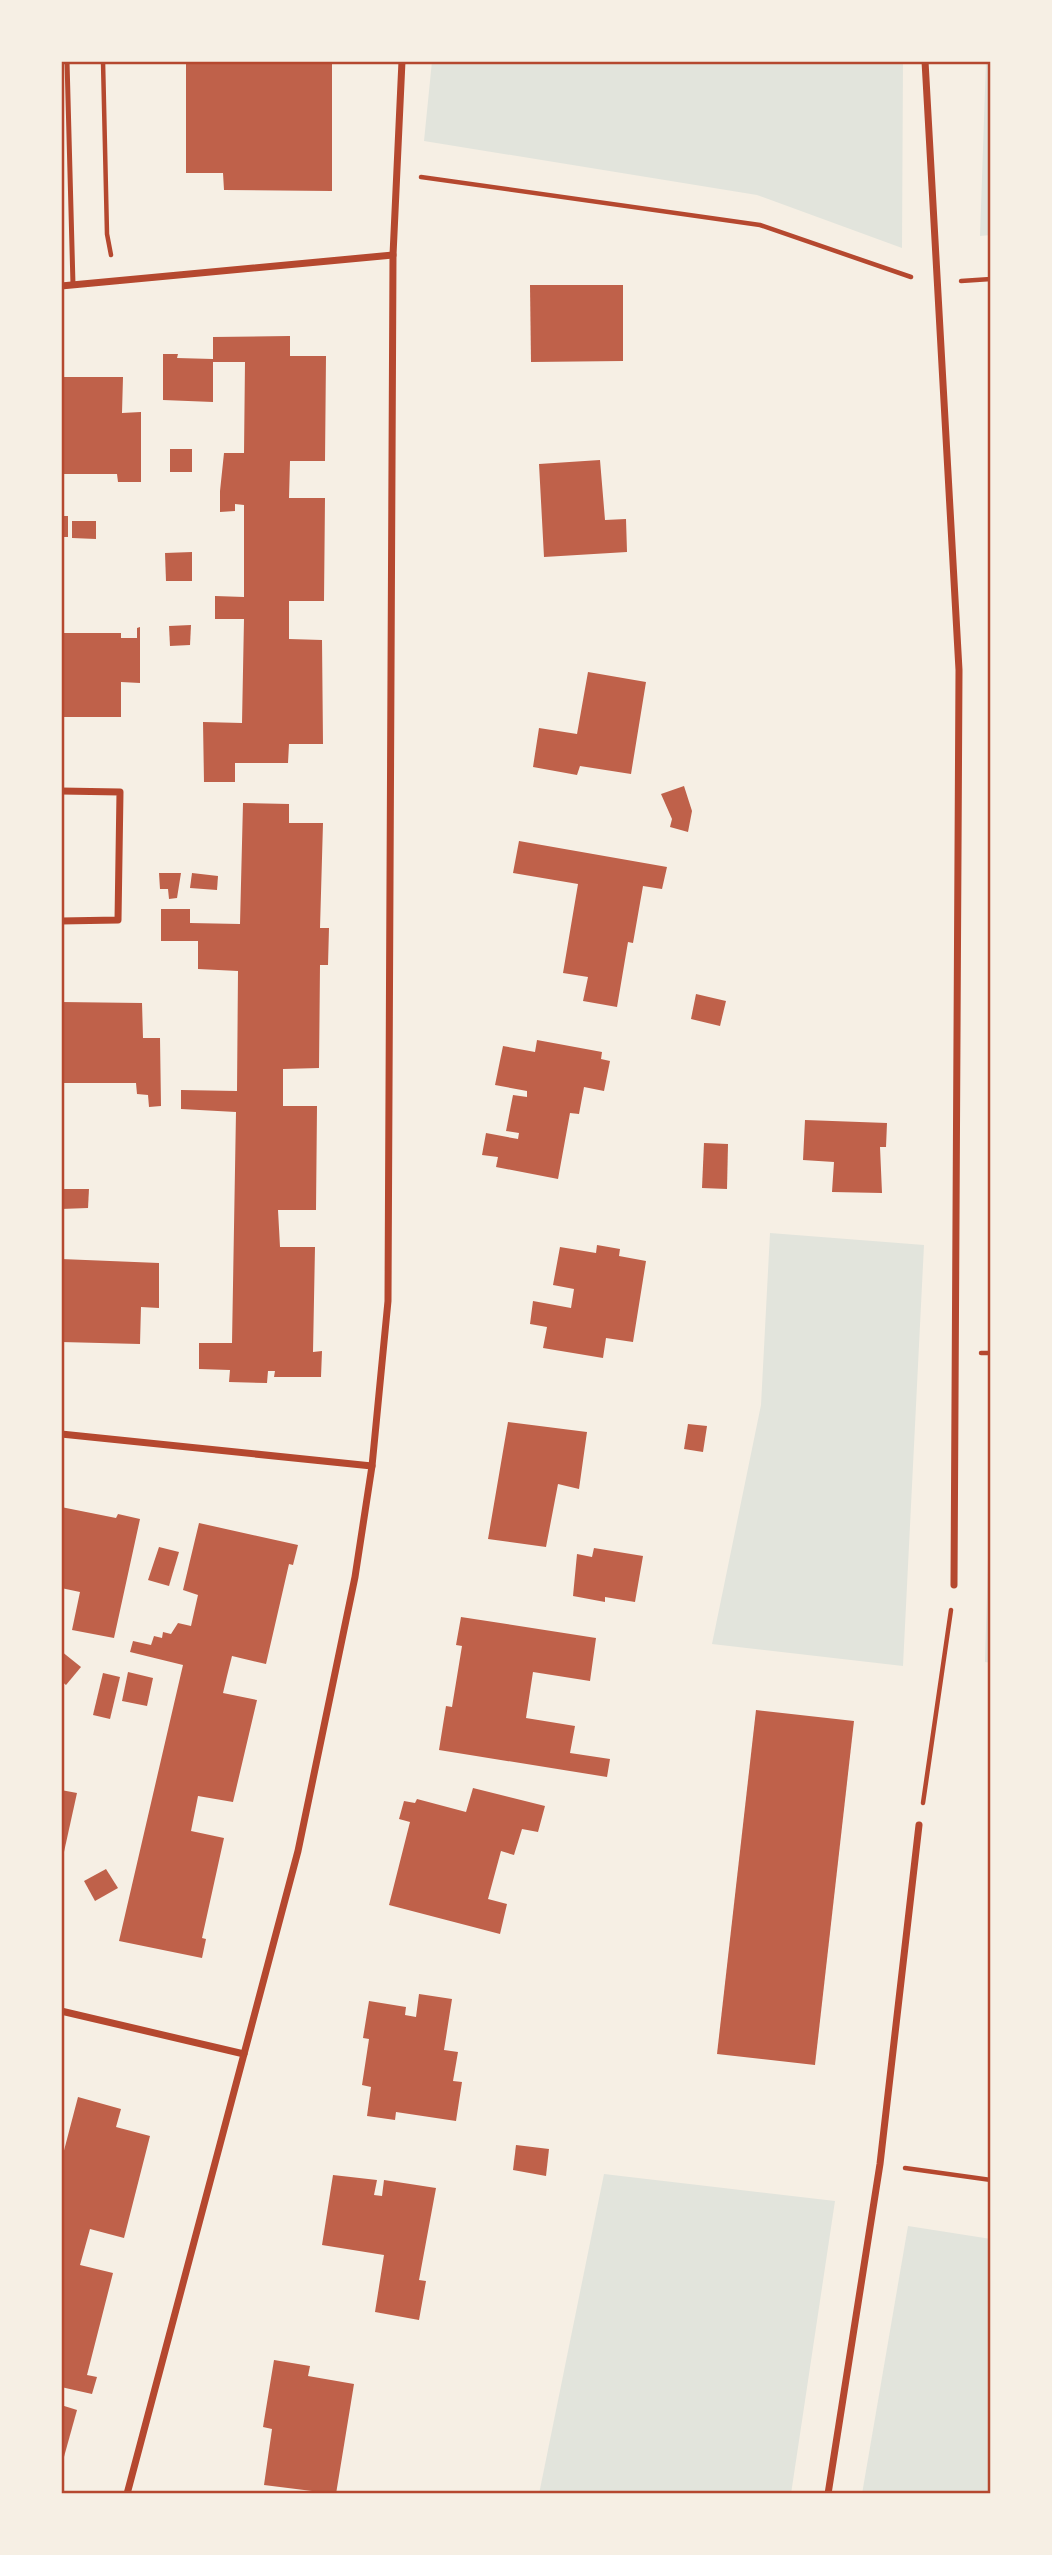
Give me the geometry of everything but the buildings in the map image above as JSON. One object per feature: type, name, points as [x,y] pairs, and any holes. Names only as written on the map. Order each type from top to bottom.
[{"type":"street","points":[[127,2494],[298,1852],[352,1588],[372,1466],[388,1301],[393,255],[401,61]]},
{"type":"street","points":[[925,61],[959,670],[954,1585]]},
{"type":"street","points":[[61,286],[393,255]]},
{"type":"street","points":[[61,791],[120,792],[118,920],[61,920]]},
{"type":"street","points":[[61,1434],[372,1466]]},
{"type":"street","points":[[828,2494],[880,2164],[919,1825]]},
{"type":"street","points":[[61,2011],[244,2054]]},
{"type":"lane","points":[[67,61],[73,285]]},
{"type":"path","points":[[103,61],[107,234],[116,280]]},
{"type":"path","points":[[396,176],[760,225],[925,282],[991,279]]},
{"type":"path","points":[[919,1825],[954,1585]]},
{"type":"path","points":[[880,2164],[991,2180]]},
{"type":"shaded area","points":[[432,61],[903,61],[902,248],[757,195],[424,141]]},
{"type":"shaded area","points":[[986,61],[991,61],[991,235],[980,236]]},
{"type":"shaded area","points":[[770,1233],[924,1245],[903,1666],[712,1644],[761,1405]]},
{"type":"shaded area","points":[[991,1454],[991,1663],[985,1662]]},
{"type":"shaded area","points":[[604,2174],[835,2201],[791,2494],[539,2494]]},
{"type":"shaded area","points":[[908,2226],[991,2239],[991,2494],[862,2494]]}]
